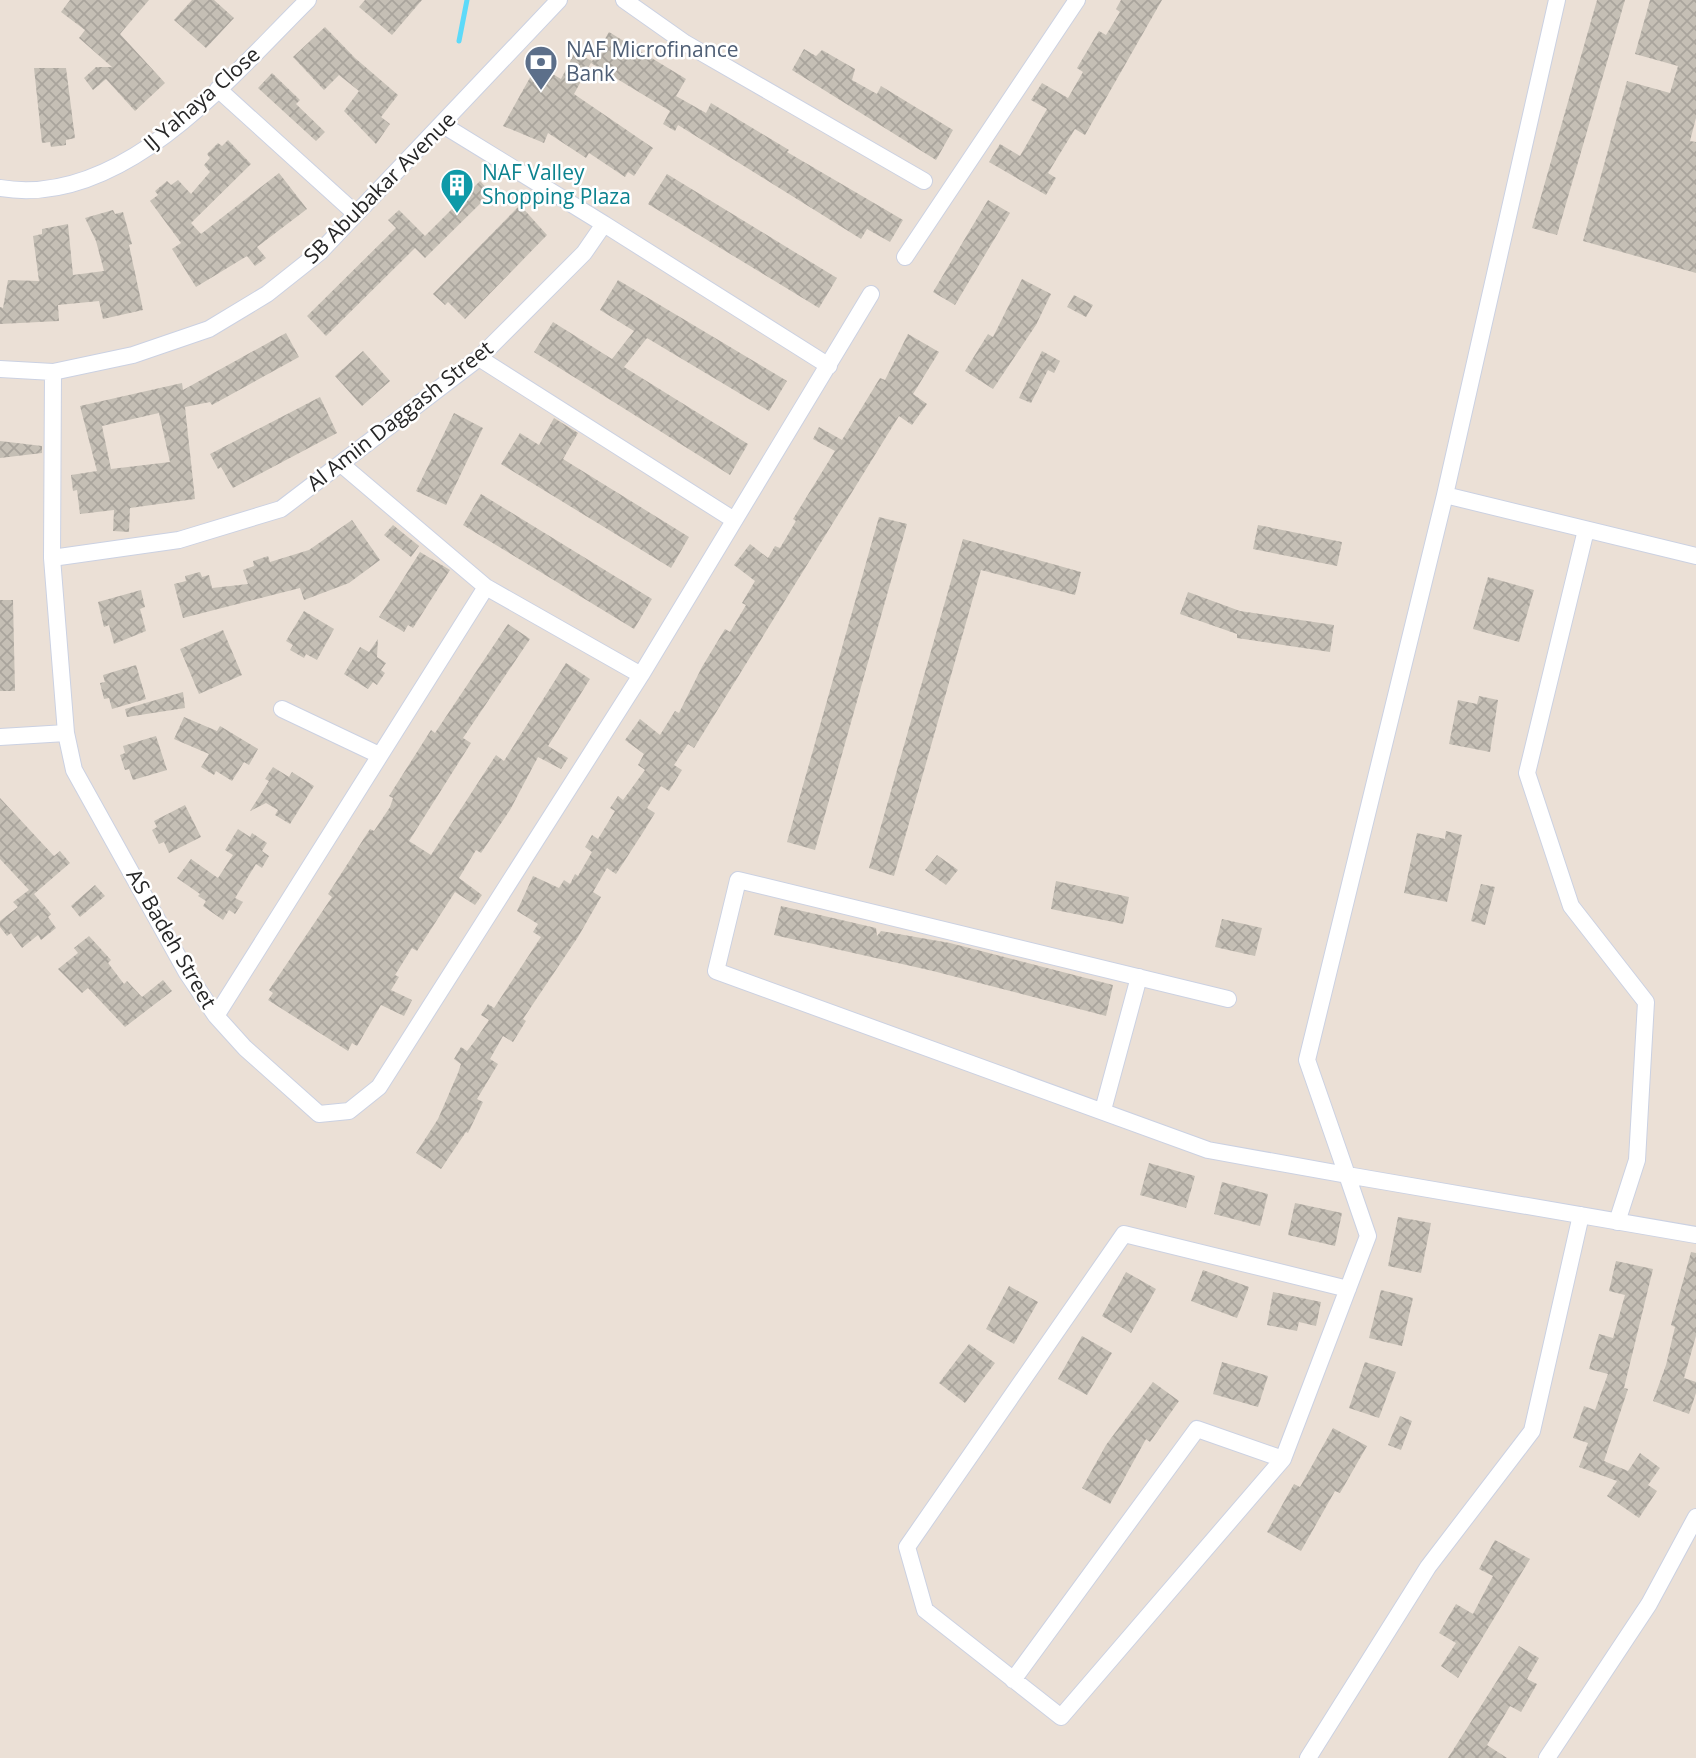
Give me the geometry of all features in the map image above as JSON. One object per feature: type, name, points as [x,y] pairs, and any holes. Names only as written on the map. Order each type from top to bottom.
[{"type":"street","name":"IJ Yahaya Close","points":[[0,188],[55,187],[104,172],[152,146],[218,89],[308,0]]},
{"type":"street","name":"SB Abubakar Avenue","points":[[0,369],[53,372],[133,355],[209,329],[267,294],[320,253],[559,0]]},
{"type":"street","points":[[624,0],[685,43],[924,181]]},
{"type":"street","points":[[905,257],[1077,0]]},
{"type":"street","points":[[1348,1289],[1124,1234],[907,1547],[925,1609],[1061,1717],[1283,1459],[1348,1289],[1368,1236],[1307,1060],[1445,495],[1557,0]]},
{"type":"street","points":[[218,89],[356,214]]},
{"type":"street","points":[[443,125],[829,366]]},
{"type":"street","name":"Al Amin Daggash Street","points":[[52,558],[180,540],[281,509],[479,358],[584,253],[604,224]]},
{"type":"street","points":[[216,1016],[245,1048],[319,1114],[349,1111],[380,1087],[641,675],[871,294]]},
{"type":"street","points":[[479,358],[734,520]]},
{"type":"street","name":"AS Badeh Street","points":[[53,372],[52,558],[66,733],[74,770],[187,973],[216,1016],[486,587]]},
{"type":"street","points":[[341,464],[486,587],[641,675]]},
{"type":"street","points":[[1445,495],[1696,556]]},
{"type":"street","points":[[1586,530],[1527,773],[1571,906],[1646,1002],[1637,1160],[1617,1222]]},
{"type":"street","points":[[282,709],[379,754]]},
{"type":"street","points":[[0,737],[66,733]]},
{"type":"street","points":[[1228,999],[738,880],[716,971],[1208,1150],[1696,1235]]},
{"type":"street","points":[[1104,1110],[1139,977]]},
{"type":"street","points":[[1308,1758],[1428,1567],[1532,1431],[1581,1215]]},
{"type":"street","points":[[1013,1680],[1197,1429],[1283,1459]]},
{"type":"street","points":[[1547,1758],[1649,1604],[1696,1517]]},
{"type":"building","points":[[70,0],[149,0],[120,34],[165,83],[135,111],[106,79],[93,90],[84,78],[96,67],[112,67],[79,38],[85,30],[61,12]]},
{"type":"building","points":[[192,0],[214,0],[234,18],[206,48],[174,20]]},
{"type":"building","points":[[365,0],[422,0],[392,35],[359,7]]},
{"type":"building","points":[[1121,0],[1162,0],[1085,135],[1075,129],[1048,173],[1056,178],[1046,195],[989,162],[1000,144],[1020,156],[1047,109],[1031,100],[1042,83],[1068,98],[1083,72],[1077,68],[1099,31],[1106,35],[1120,12],[1116,9]]},
{"type":"building","points":[[1597,0],[1625,0],[1557,235],[1532,228]]},
{"type":"building","points":[[1650,0],[1696,0],[1696,118],[1690,141],[1696,142],[1696,273],[1583,241],[1627,81],[1670,93],[1678,66],[1635,54]]},
{"type":"building","points":[[325,27],[355,58],[398,95],[381,117],[390,124],[376,144],[344,111],[359,91],[339,75],[324,90],[293,57]]},
{"type":"building","points":[[609,32],[686,79],[676,96],[706,113],[711,103],[789,150],[787,152],[903,220],[890,242],[867,229],[861,239],[678,125],[675,131],[663,124],[670,111],[591,63]]},
{"type":"building","points":[[804,49],[816,56],[822,50],[855,69],[852,80],[877,94],[881,86],[953,130],[936,160],[792,70]]},
{"type":"building","points":[[575,52],[592,61],[574,94],[653,148],[634,176],[628,172],[625,177],[589,153],[586,158],[548,133],[544,143],[503,126],[537,65],[561,79]]},
{"type":"building","points":[[34,68],[66,68],[75,138],[66,140],[66,145],[51,147],[50,142],[42,143]]},
{"type":"building","points":[[272,73],[300,100],[296,104],[325,132],[316,141],[258,88]]},
{"type":"building","points":[[228,140],[251,164],[191,223],[201,234],[279,173],[307,209],[257,247],[266,258],[255,266],[247,256],[196,287],[172,249],[181,243],[150,201],[158,195],[155,191],[167,181],[171,185],[178,180],[191,194],[210,172],[204,165],[210,158],[207,154],[218,143],[222,146]]},
{"type":"building","points":[[667,174],[837,278],[819,308],[648,204]]},
{"type":"building","points":[[480,181],[491,193],[425,258],[415,248],[326,336],[307,316],[396,228],[388,220],[399,210],[425,236]]},
{"type":"building","points":[[988,200],[1010,213],[955,305],[933,292]]},
{"type":"building","points":[[520,205],[547,235],[465,319],[448,302],[445,305],[433,294]]},
{"type":"building","points":[[113,210],[115,214],[123,212],[132,244],[129,245],[143,310],[103,319],[99,301],[58,305],[59,321],[0,324],[0,307],[3,308],[8,280],[39,281],[33,236],[42,234],[42,229],[68,224],[73,275],[104,271],[96,241],[85,218]]},
{"type":"building","points":[[1022,279],[1051,294],[1036,325],[993,389],[965,371],[988,334],[993,337]]},
{"type":"building","points":[[618,280],[787,381],[769,411],[647,338],[624,367],[748,444],[730,475],[534,352],[553,322],[612,359],[634,331],[600,310]]},
{"type":"building","points":[[1074,295],[1093,305],[1086,317],[1067,307]]},
{"type":"building","points":[[286,333],[299,357],[212,405],[210,402],[185,407],[195,499],[130,508],[129,532],[113,531],[114,510],[80,514],[77,490],[73,491],[71,475],[97,471],[80,406],[182,383],[183,390]],"holes":[[[159,413],[170,462],[111,469],[102,426]]]},
{"type":"building","points":[[908,334],[939,352],[913,394],[927,404],[912,425],[899,416],[694,748],[688,744],[674,765],[682,770],[669,791],[661,786],[647,808],[655,813],[642,834],[616,874],[607,868],[593,892],[601,897],[578,937],[523,1019],[526,1021],[513,1042],[503,1036],[490,1059],[498,1064],[477,1099],[483,1102],[468,1133],[466,1132],[441,1169],[416,1153],[438,1119],[458,1073],[461,1064],[454,1059],[461,1047],[467,1051],[474,1042],[489,1020],[481,1015],[488,1004],[494,1008],[541,937],[533,932],[538,924],[517,911],[533,876],[559,888],[564,880],[570,884],[575,874],[578,876],[592,852],[585,847],[592,835],[598,839],[615,811],[610,808],[618,796],[623,800],[645,770],[638,765],[644,754],[625,740],[640,719],[660,735],[675,711],[679,713],[725,629],[730,632],[746,605],[742,603],[755,581],[734,565],[750,544],[768,558],[775,546],[780,548],[796,521],[793,519],[835,451],[813,439],[819,427],[842,440],[880,378],[885,380]]},
{"type":"building","points":[[363,351],[390,381],[362,406],[335,376]]},
{"type":"building","points":[[1042,351],[1060,361],[1054,373],[1048,370],[1031,403],[1019,398]]},
{"type":"building","points":[[320,397],[337,433],[233,488],[210,454]]},
{"type":"building","points":[[454,413],[483,428],[446,505],[416,491]]},
{"type":"building","points":[[554,418],[578,433],[563,459],[689,537],[671,568],[501,464],[520,433],[539,445]]},
{"type":"building","points":[[0,441],[42,446],[42,453],[0,458]]},
{"type":"building","points":[[481,494],[652,599],[634,629],[463,525]]},
{"type":"building","points":[[879,517],[907,524],[815,850],[787,842]]},
{"type":"building","points":[[352,520],[380,560],[349,583],[304,600],[300,588],[183,618],[174,584],[186,581],[185,576],[200,572],[202,577],[209,575],[212,588],[248,584],[243,570],[254,566],[253,561],[268,556],[270,562],[309,550]]},
{"type":"building","points":[[393,525],[419,546],[411,557],[384,535]]},
{"type":"building","points":[[1258,525],[1342,542],[1337,566],[1253,549]]},
{"type":"building","points":[[963,539],[1081,572],[1075,595],[981,570],[894,876],[869,868]]},
{"type":"building","points":[[420,552],[450,570],[413,628],[408,625],[404,632],[379,617]]},
{"type":"building","points":[[1488,577],[1534,590],[1519,642],[1473,629]]},
{"type":"building","points":[[141,590],[145,607],[140,609],[146,631],[114,644],[109,625],[104,627],[98,602]]},
{"type":"building","points":[[1188,592],[1240,611],[1334,625],[1330,652],[1237,638],[1237,634],[1180,614]]},
{"type":"building","points":[[0,600],[13,600],[15,691],[0,691]]},
{"type":"building","points":[[304,611],[334,629],[317,660],[306,654],[304,658],[290,650],[293,645],[286,641]]},
{"type":"building","points":[[508,624],[530,639],[463,738],[471,743],[409,841],[431,855],[496,755],[504,761],[566,663],[590,679],[548,746],[568,758],[561,769],[538,757],[510,810],[481,853],[476,850],[459,878],[482,895],[475,905],[455,892],[417,951],[412,948],[395,975],[399,977],[391,990],[412,1000],[404,1016],[381,1005],[357,1046],[352,1043],[348,1051],[268,1000],[273,993],[269,990],[332,897],[328,894],[370,829],[374,831],[390,807],[393,798],[389,796],[431,730],[435,733]]},
{"type":"building","points":[[223,630],[242,675],[199,694],[180,649]]},
{"type":"building","points":[[378,639],[377,657],[386,663],[381,670],[385,673],[377,685],[373,682],[368,689],[344,674],[360,647],[369,652]]},
{"type":"building","points":[[136,665],[146,699],[112,709],[109,698],[104,699],[100,683],[105,682],[103,675]]},
{"type":"building","points":[[183,692],[185,708],[127,717],[125,709]]},
{"type":"building","points":[[1479,696],[1498,700],[1490,752],[1449,744],[1458,700],[1477,704]]},
{"type":"building","points":[[184,717],[217,731],[220,726],[258,749],[249,765],[244,762],[232,781],[216,771],[214,775],[201,767],[209,754],[174,739]]},
{"type":"building","points":[[156,736],[167,770],[133,780],[129,769],[125,770],[120,755],[125,753],[123,746]]},
{"type":"building","points":[[273,767],[289,777],[292,772],[314,786],[290,824],[275,815],[278,810],[266,803],[250,811],[269,781],[265,779]]},
{"type":"building","points":[[0,798],[54,856],[60,851],[70,863],[34,894],[51,914],[48,917],[56,928],[41,940],[38,935],[22,948],[11,933],[7,936],[0,927],[0,921],[18,907],[13,902],[29,890],[0,859]]},
{"type":"building","points":[[185,805],[201,837],[169,853],[164,842],[159,844],[152,830],[157,827],[154,821]]},
{"type":"building","points":[[238,829],[250,837],[252,833],[267,843],[262,851],[269,856],[262,868],[256,864],[235,898],[243,902],[235,914],[229,910],[223,920],[203,906],[206,901],[198,896],[200,894],[177,878],[191,859],[218,878],[233,855],[225,850]]},
{"type":"building","points":[[1446,831],[1462,835],[1447,902],[1404,893],[1417,833],[1445,839]]},
{"type":"building","points":[[937,855],[958,870],[946,885],[925,870]]},
{"type":"building","points":[[1056,881],[1129,897],[1123,924],[1051,909]]},
{"type":"building","points":[[1481,884],[1495,887],[1485,925],[1471,921]]},
{"type":"building","points":[[95,885],[105,896],[80,917],[71,906]]},
{"type":"building","points":[[781,906],[876,928],[877,936],[881,931],[950,943],[1113,985],[1106,1016],[933,971],[774,935]]},
{"type":"building","points":[[1222,919],[1262,928],[1255,956],[1215,947]]},
{"type":"building","points":[[89,936],[111,960],[108,963],[124,984],[127,981],[142,997],[163,980],[172,991],[125,1027],[88,988],[82,993],[58,969],[78,953],[74,948]]},
{"type":"building","points":[[1149,1163],[1195,1176],[1186,1208],[1140,1195]]},
{"type":"building","points":[[1222,1182],[1268,1194],[1260,1226],[1214,1214]]},
{"type":"building","points":[[1295,1203],[1342,1213],[1335,1246],[1288,1235]]},
{"type":"building","points":[[1398,1217],[1431,1223],[1421,1273],[1388,1266]]},
{"type":"building","points":[[1691,1252],[1696,1253],[1696,1336],[1684,1378],[1696,1382],[1696,1393],[1689,1414],[1653,1401],[1666,1365],[1675,1327],[1671,1325]]},
{"type":"building","points":[[1616,1261],[1653,1269],[1624,1388],[1628,1389],[1604,1461],[1628,1471],[1640,1453],[1660,1468],[1648,1485],[1657,1491],[1639,1518],[1607,1496],[1617,1481],[1579,1467],[1588,1443],[1573,1438],[1584,1406],[1595,1410],[1608,1374],[1589,1369],[1599,1334],[1613,1338],[1625,1295],[1609,1291]]},
{"type":"building","points":[[1203,1270],[1249,1287],[1237,1318],[1191,1301]]},
{"type":"building","points":[[1126,1272],[1156,1289],[1131,1333],[1102,1316]]},
{"type":"building","points":[[1009,1286],[1038,1302],[1014,1344],[986,1329]]},
{"type":"building","points":[[1381,1290],[1413,1298],[1402,1346],[1369,1338]]},
{"type":"building","points":[[1273,1292],[1321,1302],[1316,1326],[1299,1322],[1297,1331],[1267,1325]]},
{"type":"building","points":[[1082,1336],[1112,1353],[1087,1395],[1058,1379]]},
{"type":"building","points":[[969,1344],[995,1363],[965,1403],[939,1383]]},
{"type":"building","points":[[1222,1362],[1268,1376],[1258,1407],[1213,1394]]},
{"type":"building","points":[[1365,1362],[1396,1372],[1379,1418],[1349,1408]]},
{"type":"building","points":[[1153,1382],[1179,1401],[1150,1442],[1146,1439],[1110,1504],[1082,1488],[1106,1445]]},
{"type":"building","points":[[1400,1416],[1412,1421],[1401,1450],[1388,1445]]},
{"type":"building","points":[[1333,1428],[1367,1446],[1340,1493],[1335,1491],[1301,1551],[1267,1532],[1294,1484],[1300,1487]]},
{"type":"building","points":[[1495,1540],[1530,1559],[1458,1678],[1441,1666],[1456,1643],[1439,1633],[1456,1604],[1473,1614],[1493,1576],[1479,1569]]},
{"type":"building","points":[[1519,1646],[1539,1658],[1527,1679],[1537,1684],[1521,1712],[1510,1706],[1487,1745],[1507,1758],[1448,1758]]},
{"type":"waterway","points":[[459,41],[467,0]]},
{"type":"place","name":"NAF Microfinance Bank","points":[[541,92]]},
{"type":"place","name":"NAF Valley Shopping Plaza","points":[[457,215]]}]
